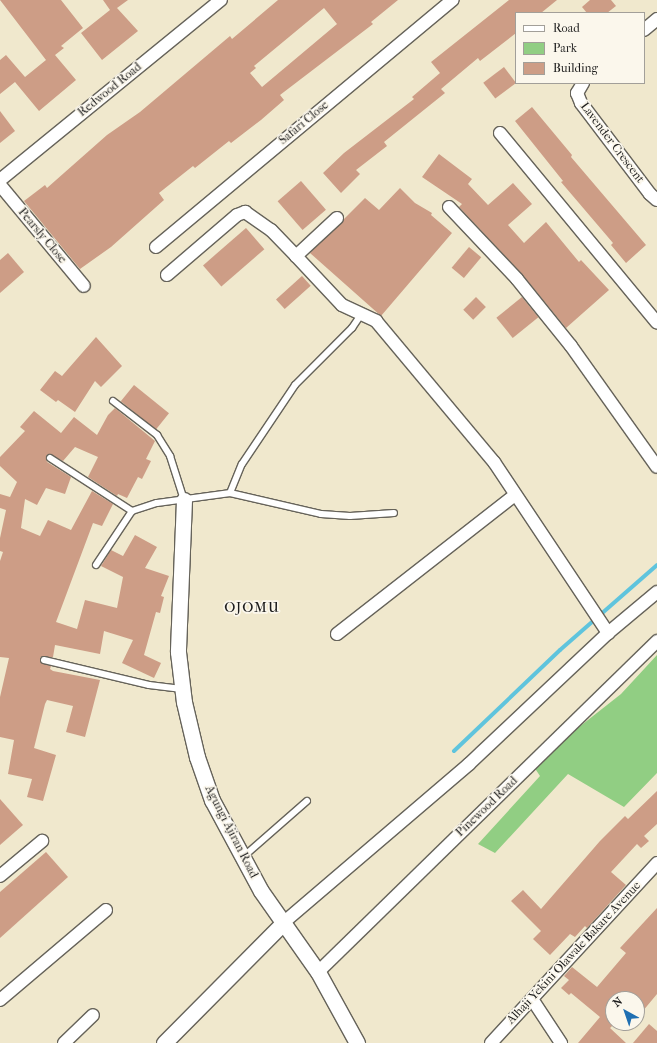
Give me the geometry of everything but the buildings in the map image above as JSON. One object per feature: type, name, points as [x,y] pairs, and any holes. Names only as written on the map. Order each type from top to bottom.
[{"type":"street","name":"Redwood Road","points":[[0,180],[221,0]]},
{"type":"street","name":"Safari Close","points":[[156,247],[452,0]]},
{"type":"street","points":[[645,29],[657,19]]},
{"type":"street","name":"Lavender Crescent","points":[[582,84],[577,93],[581,104],[650,194],[657,200]]},
{"type":"street","points":[[500,133],[657,323]]},
{"type":"street","name":"Pearsly Close","points":[[0,185],[84,286]]},
{"type":"street","points":[[449,207],[517,279],[571,346],[657,467]]},
{"type":"street","points":[[167,275],[237,215],[245,212],[271,230],[342,304],[376,321],[494,462],[608,632]]},
{"type":"street","points":[[296,256],[337,218]]},
{"type":"street","points":[[337,634],[515,495]]},
{"type":"street","name":"Agungi Ajiran Road","points":[[184,500],[178,652],[182,688],[197,757],[212,800],[243,857],[283,924],[318,972],[357,1043]]},
{"type":"street","points":[[164,1043],[283,924],[469,764],[608,632],[657,592]]},
{"type":"street","name":"Pinewood Road","points":[[318,972],[657,641]]},
{"type":"street","points":[[0,876],[42,841]]},
{"type":"street","name":"Alhaji Yekini Olawale Bakare Avenue","points":[[491,1043],[657,864]]},
{"type":"street","points":[[0,1000],[106,910]]},
{"type":"street","points":[[532,999],[561,1043]]},
{"type":"street","points":[[64,1043],[93,1015]]},
{"type":"lane","points":[[230,493],[242,464],[295,384],[352,328],[362,313]]},
{"type":"lane","points":[[112,402],[157,435],[170,456],[184,500]]},
{"type":"lane","points":[[50,458],[132,511]]},
{"type":"lane","points":[[96,565],[132,511],[156,503],[230,493],[321,514],[350,516],[394,513]]},
{"type":"lane","points":[[44,660],[149,685],[182,688]]},
{"type":"lane","points":[[243,857],[308,801]]},
{"type":"green space","points":[[657,655],[657,773],[624,807],[568,774],[495,853],[478,844],[540,776],[532,764],[621,694]]},
{"type":"waterway","points":[[454,751],[560,650],[657,565]]},
{"type":"district","name":"OJOMU","points":[[252,608]]}]
